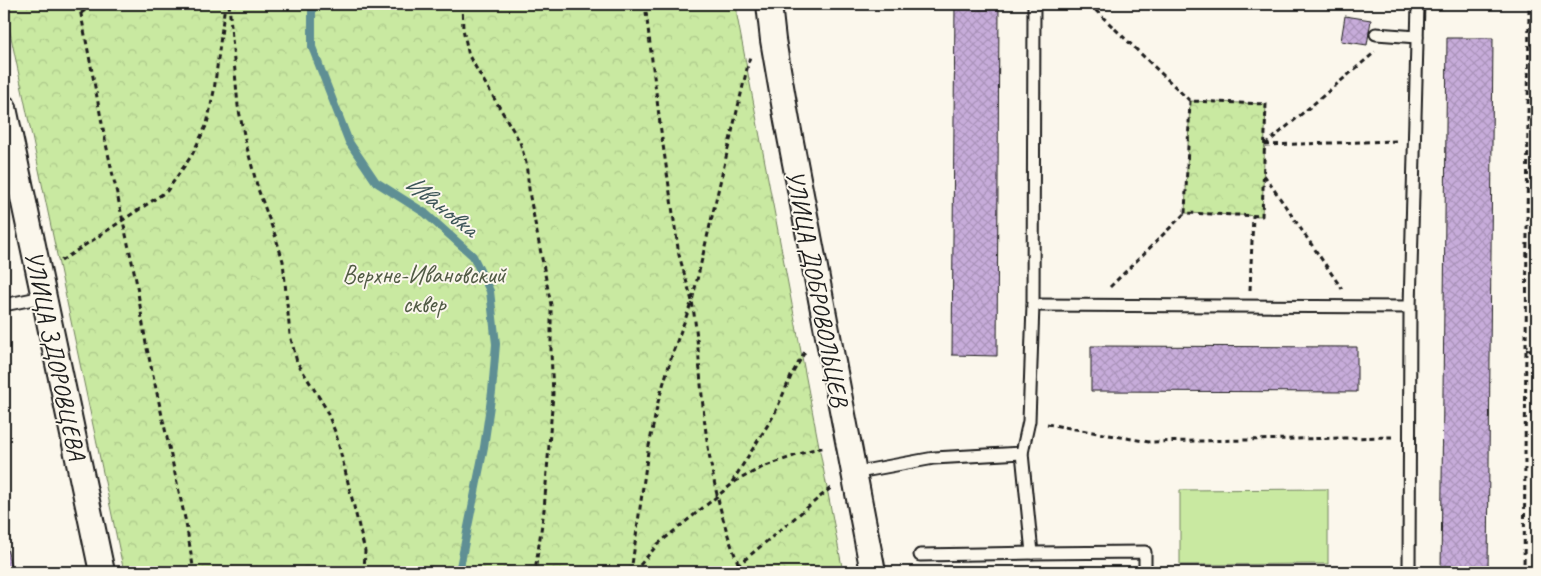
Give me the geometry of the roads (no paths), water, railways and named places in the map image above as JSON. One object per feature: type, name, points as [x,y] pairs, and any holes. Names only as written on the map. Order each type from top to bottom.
[{"type":"street","name":"УЛИЦА ДОБРОВОЛЬЦЕВ","points":[[769,4],[773,40],[844,478],[873,572]]},
{"type":"street","name":"УЛИЦА ЗДОРОВЦЕВА","points":[[4,108],[102,572]]},
{"type":"lane","points":[[1032,553],[1022,453],[1029,421],[1033,305],[1034,4]]},
{"type":"lane","points":[[1409,572],[1410,307],[1418,4]]},
{"type":"lane","points":[[1376,34],[1416,37]]},
{"type":"lane","points":[[4,305],[41,286]]},
{"type":"lane","points":[[1033,305],[1410,307]]},
{"type":"lane","points":[[844,478],[934,458],[1022,453]]},
{"type":"lane","points":[[920,556],[1145,552],[1145,572]]},
{"type":"waterway","name":"Ивановка","points":[[312,4],[312,47],[349,142],[376,182],[425,213],[473,256],[490,291],[496,344],[492,392],[484,447],[459,572]]},
{"type":"park label","name":"Верхне-Ивановский сквер","points":[[424,288]]}]
